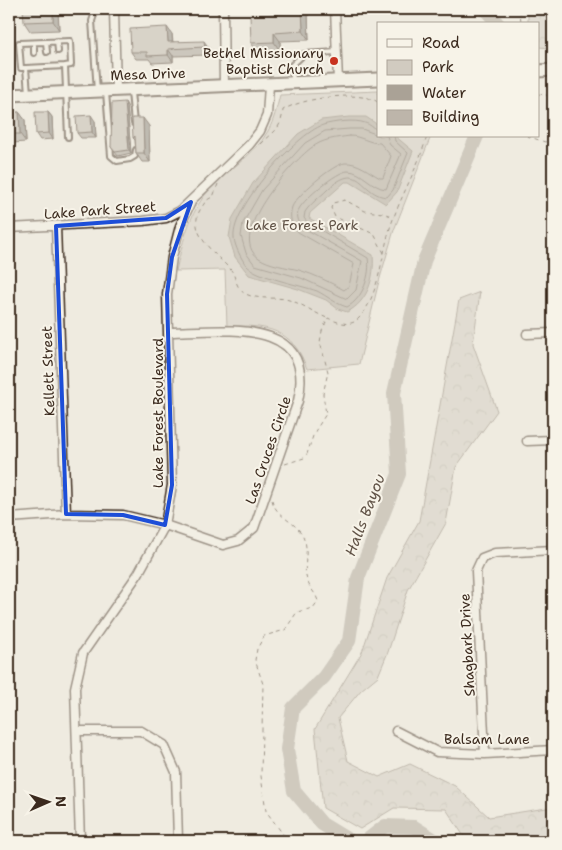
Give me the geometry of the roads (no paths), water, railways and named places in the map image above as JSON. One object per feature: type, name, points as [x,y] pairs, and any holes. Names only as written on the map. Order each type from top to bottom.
[{"type":"main road","points":[[540,71],[553,70]]},
{"type":"main road","name":"Mesa Drive","points":[[9,95],[269,85],[377,78]]},
{"type":"street","points":[[107,91],[114,9]]},
{"type":"street","points":[[223,9],[224,86]]},
{"type":"street","points":[[334,9],[338,81]]},
{"type":"street","name":"Lake Park Street","points":[[9,228],[166,218],[180,211],[249,145],[260,131],[267,115],[269,85]]},
{"type":"street","name":"Lake Forest Boulevard","points":[[80,841],[75,688],[83,652],[138,574],[165,525],[172,485],[170,332],[167,294],[172,256],[191,202]]},
{"type":"street","name":"Kellett Street","points":[[56,226],[66,514]]},
{"type":"street","name":"Las Cruces Circle","points":[[9,518],[66,514],[123,515],[165,525],[223,545],[238,541],[254,528],[301,387],[300,365],[290,348],[268,335],[243,330],[170,332]]},
{"type":"street","points":[[527,334],[553,333]]},
{"type":"street","points":[[527,441],[553,440]]},
{"type":"street","name":"Shagbark Drive","points":[[485,754],[476,572],[482,558],[495,553],[553,550]]},
{"type":"street","points":[[77,731],[141,731],[164,745],[176,772],[178,841]]},
{"type":"street","name":"Balsam Lane","points":[[396,731],[437,752],[485,754],[553,750]]},
{"type":"lane","points":[[96,9],[92,21],[107,91],[111,156],[117,160],[134,158],[136,144]]},
{"type":"lane","points":[[58,41],[58,51]]},
{"type":"lane","points":[[58,41],[70,41],[71,65],[20,68],[20,43],[58,41]]},
{"type":"lane","points":[[34,42],[34,53]]},
{"type":"lane","points":[[46,42],[47,52]]},
{"type":"lane","points":[[293,83],[292,65],[304,54],[337,52]]},
{"type":"lane","points":[[34,60],[34,68]]},
{"type":"lane","points":[[47,60],[47,67]]},
{"type":"lane","points":[[58,61],[58,67]]},
{"type":"lane","points":[[65,66],[68,137]]},
{"type":"lane","points":[[26,68],[28,94]]},
{"type":"lane","points":[[131,90],[135,127]]},
{"type":"water","points":[[366,117],[377,124],[377,138],[397,138],[413,151],[397,192],[386,204],[350,182],[345,182],[310,213],[309,218],[373,255],[373,272],[369,288],[360,302],[347,312],[338,309],[326,300],[298,289],[249,275],[235,257],[229,237],[232,219],[253,183],[298,134],[321,120]]},
{"type":"waterway","name":"Halls Bayou","points":[[485,9],[496,22]]},
{"type":"waterway","name":"Halls Bayou","points":[[350,841],[322,824],[294,791],[287,749],[293,708],[324,677],[349,641],[358,578],[399,474],[394,393],[424,261],[476,138]]},
{"type":"waterway","name":"Halls Bayou","points":[[366,841],[385,826],[414,827],[436,841]]},
{"type":"place","name":"Bethel Missionary Baptist Church","points":[[334,61]]},
{"type":"park label","name":"Lake Forest Park","points":[[302,225]]}]
